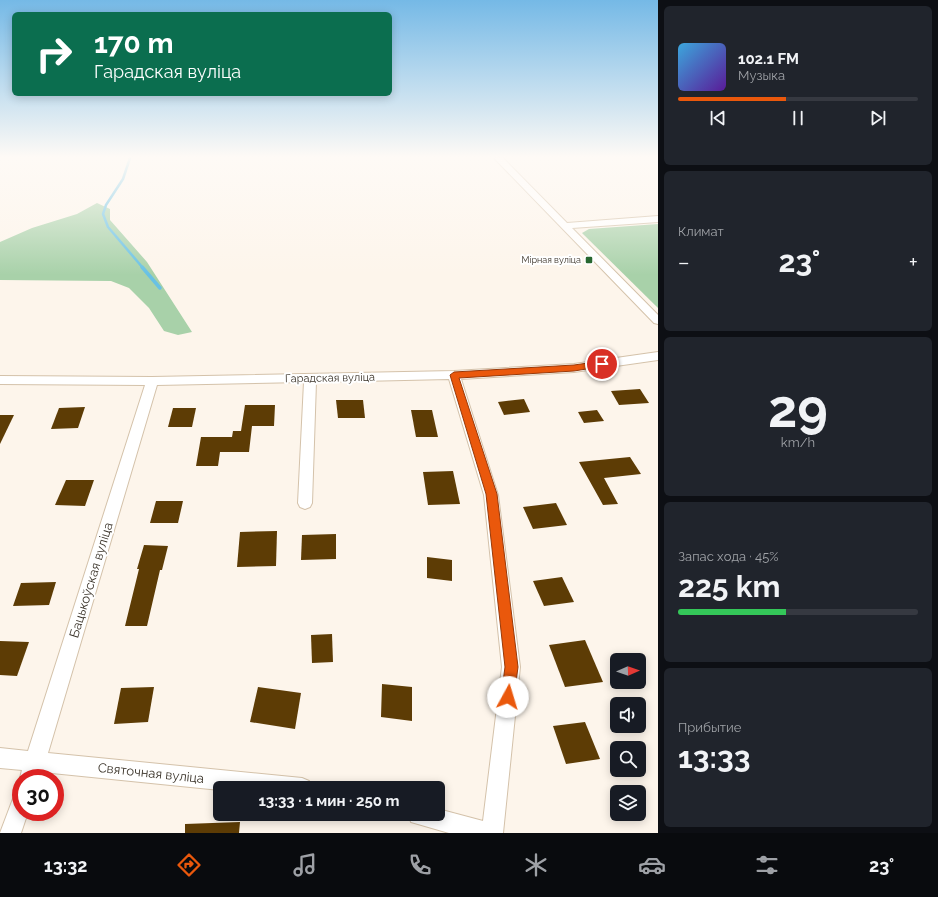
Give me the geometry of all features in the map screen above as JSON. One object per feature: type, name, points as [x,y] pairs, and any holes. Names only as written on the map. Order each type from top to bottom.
[{"type":"street","points":[[536,197],[658,321]]},
{"type":"street","points":[[564,226],[658,219]]},
{"type":"street","name":"Гарадская вуліца","points":[[0,380],[152,381],[454,375],[574,368],[658,356]]},
{"type":"street","points":[[454,375],[492,494],[511,667],[492,833]]},
{"type":"street","points":[[305,503],[310,378]]},
{"type":"street","name":"Бацькоўская вуліца","points":[[33,769],[152,381]]},
{"type":"street","name":"Святочная вуліца","points":[[0,758],[30,769]]},
{"type":"street","name":"Святочная вуліца","points":[[64,772],[213,782]]},
{"type":"street","points":[[10,833],[14,821]]},
{"type":"street","points":[[436,821],[453,828],[487,833]]},
{"type":"green space","points":[[97,203],[110,209],[110,220],[147,262],[192,332],[178,335],[164,331],[149,308],[129,288],[111,281],[0,280],[0,242],[32,228],[77,214]]},
{"type":"green space","points":[[658,224],[658,308],[582,233],[589,229]]},
{"type":"building","points":[[640,389],[649,403],[619,405],[611,391]]},
{"type":"building","points":[[524,399],[530,412],[504,415],[498,402]]},
{"type":"building","points":[[336,400],[363,400],[365,418],[338,418]]},
{"type":"building","points":[[245,405],[275,405],[274,426],[252,426],[249,452],[220,452],[218,466],[196,466],[201,437],[232,437],[233,431],[241,431]]},
{"type":"building","points":[[85,407],[78,428],[51,429],[59,408]]},
{"type":"building","points":[[173,408],[196,408],[192,427],[168,427]]},
{"type":"building","points":[[411,410],[432,410],[438,437],[416,437]]},
{"type":"building","points":[[597,410],[604,421],[584,423],[578,412]]},
{"type":"building","points":[[0,415],[14,415],[0,444]]},
{"type":"building","points":[[630,457],[641,474],[604,478],[618,504],[603,505],[579,462]]},
{"type":"building","points":[[453,471],[460,504],[428,505],[423,472]]},
{"type":"building","points":[[66,480],[94,480],[85,506],[55,505]]},
{"type":"building","points":[[156,501],[183,501],[178,523],[150,523]]},
{"type":"building","points":[[556,503],[567,525],[533,529],[523,507]]},
{"type":"building","points":[[277,531],[276,566],[237,567],[240,532]]},
{"type":"building","points":[[336,534],[336,559],[301,560],[302,535]]},
{"type":"building","points":[[144,545],[168,546],[162,570],[160,570],[147,626],[125,626],[139,569],[137,569]]},
{"type":"building","points":[[427,557],[452,560],[452,581],[427,578]]},
{"type":"building","points":[[562,577],[574,602],[544,606],[533,581]]},
{"type":"building","points":[[56,582],[49,605],[13,606],[21,583]]},
{"type":"building","points":[[332,634],[333,662],[312,663],[311,635]]},
{"type":"building","points":[[585,640],[603,682],[565,687],[549,645]]},
{"type":"building","points":[[0,641],[29,642],[17,676],[0,675]]},
{"type":"building","points":[[382,684],[412,687],[412,721],[381,717]]},
{"type":"building","points":[[154,687],[148,722],[114,724],[121,688]]},
{"type":"building","points":[[258,687],[301,693],[295,729],[250,722]]},
{"type":"building","points":[[585,722],[600,759],[566,764],[553,726]]},
{"type":"building","points":[[240,822],[239,833],[185,833],[185,824]]},
{"type":"waterway","points":[[111,197],[106,205],[103,214],[108,227],[143,268]]},
{"type":"waterway","points":[[142,267],[160,288]]},
{"type":"place","name":"Мірная вуліца","points":[[589,260]]},
{"type":"route","points":[[508,697],[511,667],[492,494],[454,375],[574,368],[602,364]]}]
